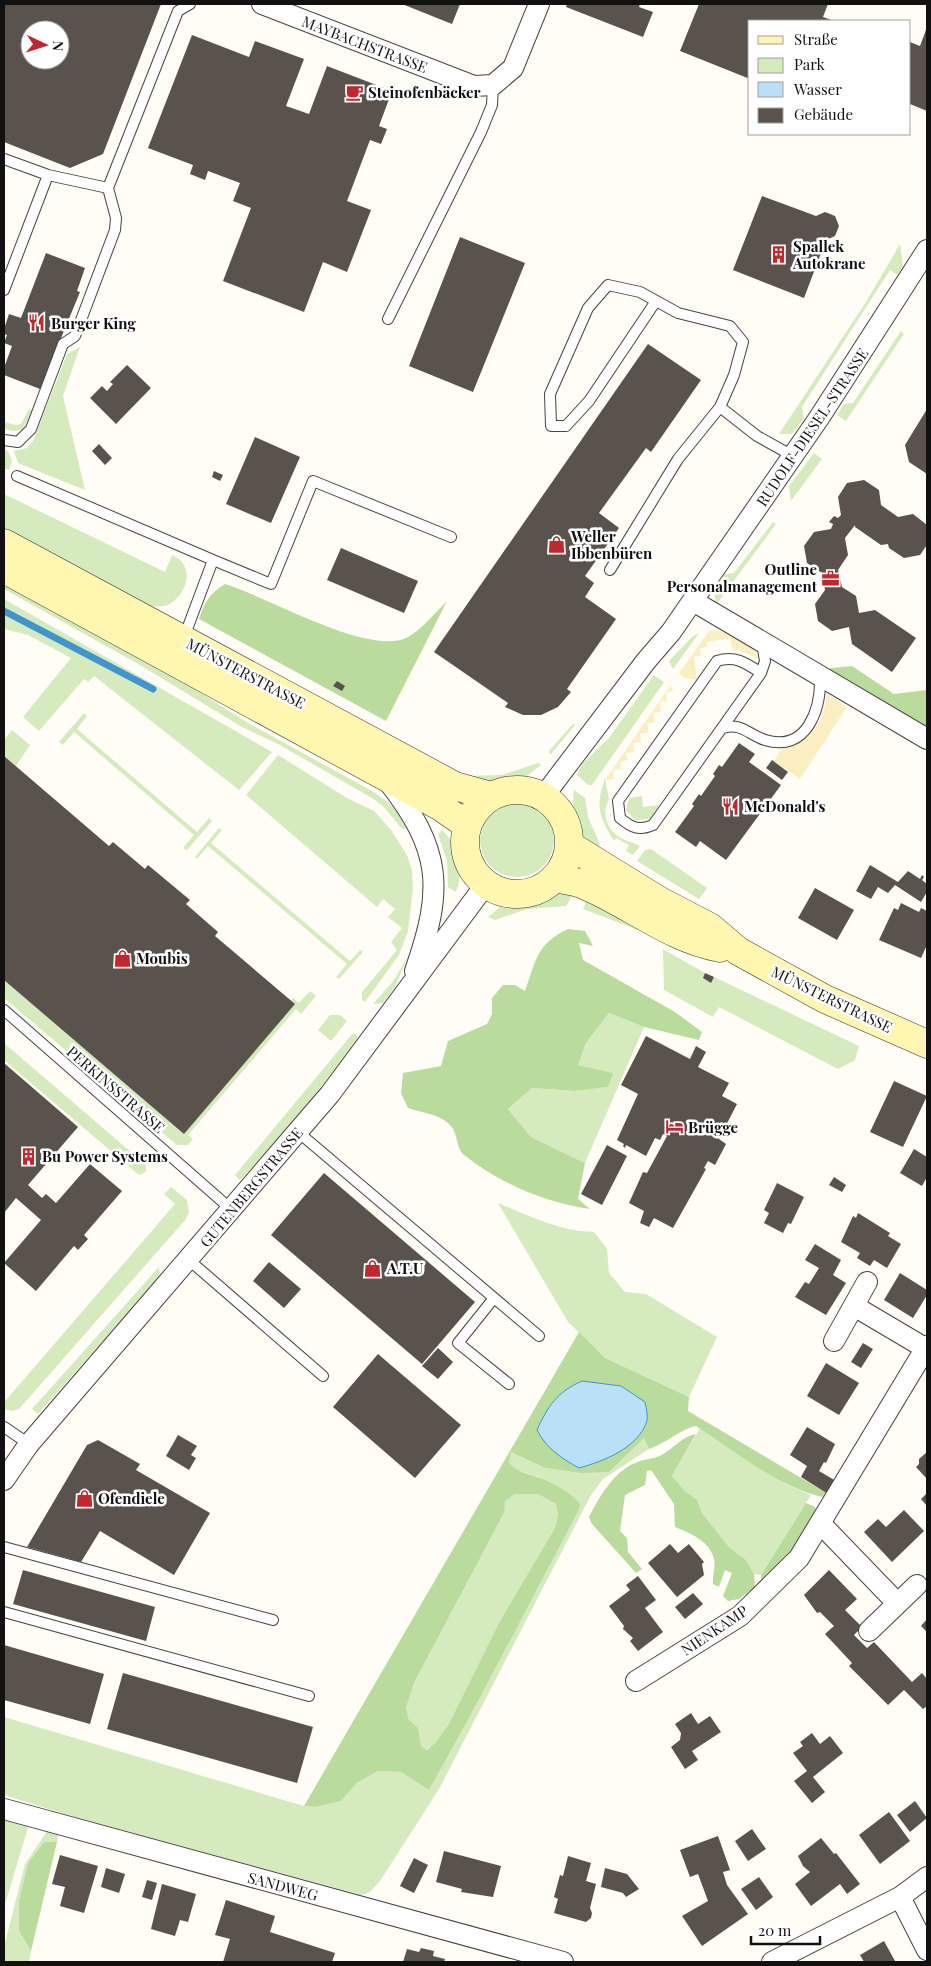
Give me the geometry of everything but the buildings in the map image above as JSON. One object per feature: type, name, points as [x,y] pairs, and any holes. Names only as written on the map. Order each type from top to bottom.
[{"type":"main road","name":"MÜNSTERSTRASSE","points":[[4,543],[382,775],[441,807],[467,825]]},
{"type":"main road","name":"MÜNSTERSTRASSE","points":[[4,569],[178,651],[455,786],[491,796],[504,791],[517,790],[531,792],[543,797],[563,817],[568,831],[569,845],[660,901],[710,928],[738,951],[825,999],[927,1044]]},
{"type":"main road","points":[[491,796],[481,804],[467,825],[464,841],[467,858],[474,873],[486,884],[506,893],[529,893],[542,888],[554,878],[564,863],[569,845]]},
{"type":"main road","name":"MÜNSTERSTRASSE","points":[[554,878],[583,884],[654,922],[707,946],[738,951]]},
{"type":"street","name":"MAYBACHSTRASSE","points":[[262,4],[474,86],[493,84]]},
{"type":"street","points":[[493,84],[513,68],[539,4]]},
{"type":"street","name":"RUDOLF-DIESEL-STRASSE","points":[[543,797],[692,601],[793,456],[927,250]]},
{"type":"street","points":[[692,601],[927,739]]},
{"type":"street","name":"MÜNSTERSTRASSE","points":[[382,775],[421,830],[432,861],[434,894],[425,942],[409,989]]},
{"type":"street","name":"GUTENBERGSTRASSE","points":[[4,1480],[29,1444],[330,1094],[486,884]]},
{"type":"street","points":[[834,1341],[868,1282]]},
{"type":"street","name":"NIENKAMP","points":[[636,1681],[740,1616],[799,1558],[926,1347],[854,1306]]},
{"type":"street","points":[[821,1524],[897,1603]]},
{"type":"street","points":[[869,1631],[917,1585]]},
{"type":"street","name":"SANDWEG","points":[[4,1809],[563,1962]]},
{"type":"street","points":[[772,1962],[900,1897],[927,1877]]},
{"type":"street","points":[[900,1897],[927,1950]]},
{"type":"lane","points":[[4,440],[18,442],[31,428],[63,344],[75,336],[115,230],[116,218],[108,188],[178,11],[190,4]]},
{"type":"lane","points":[[388,319],[481,132],[492,105],[493,84]]},
{"type":"lane","points":[[4,158],[48,175],[108,188]]},
{"type":"lane","points":[[4,290],[48,175]]},
{"type":"lane","points":[[610,570],[678,459],[720,407],[734,376],[743,342],[730,326],[678,313],[640,292],[608,286],[588,308],[550,394],[551,426],[566,426],[590,401],[656,301]]},
{"type":"lane","points":[[720,407],[757,436],[793,456]]},
{"type":"lane","points":[[17,476],[271,584],[313,480],[451,537]]},
{"type":"lane","points":[[178,651],[213,560]]},
{"type":"lane","points":[[761,673],[738,659],[728,657],[717,661],[618,801],[620,818],[635,828],[644,829],[653,825],[761,673],[765,661],[762,643]]},
{"type":"lane","points":[[723,728],[735,725],[764,740],[789,741],[809,726],[818,708],[820,677]]},
{"type":"lane","name":"PERKINSSTRASSE","points":[[4,1010],[232,1210]]},
{"type":"lane","points":[[298,1132],[539,1336]]},
{"type":"lane","points":[[189,1260],[323,1376]]},
{"type":"lane","points":[[494,1298],[458,1343],[509,1384]]},
{"type":"lane","points":[[4,1427],[29,1444]]},
{"type":"lane","points":[[4,1547],[273,1620]]},
{"type":"lane","points":[[4,1612],[308,1696]]},
{"type":"green space","points":[[900,244],[903,266],[897,275],[890,270],[802,407],[804,418],[792,434],[779,434],[866,302]]},
{"type":"green space","points":[[901,331],[904,334],[846,421],[837,415],[844,404],[853,403]]},
{"type":"green space","points":[[80,347],[63,396],[85,490],[18,463],[14,451],[27,448],[33,441],[67,354]]},
{"type":"green space","points":[[29,409],[33,410],[23,430],[13,431],[4,429],[4,422],[16,425],[21,424]]},
{"type":"green space","points":[[4,449],[8,451],[12,461],[9,470],[4,468]]},
{"type":"green space","points":[[814,453],[822,459],[791,501],[789,486]]},
{"type":"green space","points":[[4,494],[165,572],[172,555],[181,561],[185,568],[187,575],[184,588],[176,600],[170,604],[164,606],[144,605],[4,534]]},
{"type":"green space","points":[[773,522],[776,524],[716,605],[714,590],[725,574],[734,573]]},
{"type":"green space","points":[[4,580],[143,656],[248,723],[374,792],[394,807],[410,827],[402,829],[383,806],[372,798],[278,744],[242,727],[140,665],[4,589]]},
{"type":"green space","points":[[225,584],[345,633],[370,639],[391,641],[413,634],[447,601],[386,721],[199,619],[208,599]]},
{"type":"green space","points":[[4,599],[272,752],[239,790],[94,676],[88,682],[84,679],[39,731],[23,717],[71,658],[28,635],[4,629]]},
{"type":"green space","points":[[699,633],[673,669],[669,661],[692,637]]},
{"type":"green space","points":[[852,666],[894,694],[927,690],[927,729],[823,669]]},
{"type":"green space","points":[[654,675],[664,682],[592,785],[588,785],[577,775],[583,763],[609,738]]},
{"type":"green space","points":[[84,713],[87,716],[77,729],[197,832],[209,818],[212,821],[187,850],[183,848],[194,835],[74,732],[63,745],[59,742]]},
{"type":"green space","points":[[576,724],[550,755],[549,751],[572,725]]},
{"type":"green space","points":[[12,730],[30,745],[16,766],[4,756],[4,740]]},
{"type":"green space","points":[[278,755],[347,798],[374,811],[391,830],[407,855],[412,871],[413,888],[408,931],[399,955],[365,1002],[362,1000],[362,992],[397,950],[391,942],[402,928],[388,917],[395,909],[383,899],[377,907],[246,795]]},
{"type":"green space","points":[[538,763],[541,765],[527,776],[494,784],[470,776],[502,775]]},
{"type":"green space","points":[[605,778],[609,800],[606,805],[605,816],[609,826],[616,835],[640,846],[633,855],[626,851],[629,845],[616,838],[614,841],[602,818],[599,804]]},
{"type":"green space","points":[[574,790],[585,798],[588,817],[599,842],[600,847],[597,853],[584,839],[576,825],[573,809]]},
{"type":"green space","points":[[642,796],[643,807],[659,805],[650,819],[635,820],[626,810],[629,798]]},
{"type":"green space","points":[[517,803],[531,806],[543,814],[551,826],[554,840],[551,854],[543,866],[531,874],[517,877],[503,874],[491,866],[483,854],[480,840],[483,826],[491,814],[503,806]]},
{"type":"green space","points":[[219,828],[222,830],[211,843],[350,961],[360,950],[363,952],[339,979],[336,977],[347,964],[208,846],[197,859],[195,857]]},
{"type":"green space","points":[[442,830],[453,844],[459,859],[460,875],[456,892],[448,887],[447,861],[438,834]]},
{"type":"green space","points":[[651,849],[707,888],[699,899],[637,861],[645,850]]},
{"type":"green space","points":[[575,891],[566,906],[527,909],[495,920],[488,917],[505,903],[533,900],[551,892]]},
{"type":"green space","points":[[589,895],[635,919],[638,930],[583,909]]},
{"type":"green space","points":[[568,929],[585,931],[593,946],[579,943],[583,960],[675,1012],[702,1032],[699,1040],[644,1027],[609,1013],[586,1043],[578,1065],[613,1073],[608,1087],[575,1091],[532,1088],[508,1109],[531,1137],[585,1163],[578,1199],[590,1209],[556,1202],[524,1190],[493,1175],[461,1152],[453,1128],[446,1121],[408,1108],[401,1093],[403,1073],[441,1066],[448,1041],[487,1024],[492,1014],[492,998],[503,985],[515,985],[525,991],[535,962],[543,947],[557,935]]},
{"type":"green space","points":[[663,949],[705,973],[703,978],[711,982],[714,977],[859,1046],[855,1060],[838,1069],[719,1007],[713,1017],[664,990]]},
{"type":"green space","points":[[408,956],[396,985],[383,1003],[373,1004],[394,980]]},
{"type":"green space","points":[[4,978],[181,1129],[293,998],[299,1003],[310,991],[316,996],[301,1014],[296,1009],[188,1135],[193,1139],[188,1145],[177,1145],[4,998]]},
{"type":"green space","points":[[609,1013],[644,1027],[585,1163],[531,1137],[508,1109],[532,1088],[575,1091],[607,1087],[612,1073],[578,1065],[586,1043]]},
{"type":"green space","points":[[330,1015],[340,1015],[347,1021],[331,1041],[318,1030]]},
{"type":"green space","points":[[353,1033],[358,1037],[331,1074],[272,1146],[240,1180],[235,1175]]},
{"type":"green space","points":[[4,1043],[146,1165],[146,1172],[139,1175],[4,1060]]},
{"type":"green space","points":[[171,1187],[187,1200],[189,1212],[186,1219],[19,1409],[12,1411],[4,1409],[4,1399],[6,1400],[175,1204],[164,1194]]},
{"type":"green space","points":[[498,1203],[557,1226],[594,1232],[607,1249],[609,1273],[625,1292],[646,1294],[717,1337],[689,1397],[605,1358],[568,1322]]},
{"type":"green space","points":[[159,1267],[160,1277],[38,1414],[32,1409]]},
{"type":"green space","points":[[579,1332],[605,1358],[689,1397],[688,1411],[828,1494],[823,1497],[790,1486],[757,1467],[696,1426],[649,1449],[644,1438],[609,1472],[580,1473],[545,1468],[511,1452],[509,1463],[515,1468],[554,1485],[571,1495],[580,1504],[578,1512],[429,1790],[401,1772],[378,1771],[357,1783],[341,1801],[316,1807],[304,1806]],"holes":[[[515,1494],[538,1494],[556,1504],[558,1515],[555,1528],[499,1623],[449,1724],[435,1743],[427,1750],[421,1746],[418,1728],[409,1720],[406,1708],[414,1683],[504,1513],[505,1501]]]},
{"type":"green space","points":[[700,1428],[786,1484],[811,1495],[761,1575],[754,1574],[746,1560],[729,1547],[702,1513],[697,1500],[685,1491],[672,1476]]},
{"type":"green space","points":[[696,1434],[672,1476],[685,1491],[697,1500],[702,1513],[729,1547],[746,1560],[754,1574],[755,1587],[739,1599],[728,1601],[723,1596],[732,1573],[725,1570],[719,1587],[713,1584],[714,1562],[712,1553],[699,1538],[675,1527],[674,1504],[651,1470],[647,1471],[645,1485],[625,1495],[620,1531],[627,1538],[628,1552],[642,1569],[636,1573],[592,1524],[589,1517],[608,1485],[628,1466],[660,1456],[683,1439]]},
{"type":"green space","points":[[645,1438],[649,1449],[603,1479],[591,1495],[439,1789],[380,1881],[370,1892],[362,1895],[97,1824],[4,1795],[4,1717],[304,1806],[316,1807],[341,1801],[357,1783],[378,1771],[401,1772],[429,1790],[578,1512],[539,1477],[513,1469],[509,1464],[511,1452],[545,1468],[580,1473]]},
{"type":"green space","points":[[515,1494],[538,1494],[556,1504],[558,1515],[555,1528],[449,1724],[435,1743],[426,1750],[421,1746],[418,1729],[409,1720],[406,1708],[414,1683],[504,1513],[504,1501]]},
{"type":"green space","points":[[806,1503],[815,1507],[817,1511],[786,1561],[762,1583],[761,1575]]},
{"type":"green space","points":[[4,1819],[29,1824],[4,1908]]},
{"type":"green space","points":[[48,1830],[58,1834],[57,1842],[44,1842],[28,1863],[19,1900],[19,1931],[31,1951],[29,1962],[4,1962],[4,1947],[25,1864]]},
{"type":"green space","points":[[44,1842],[57,1842],[31,1951],[19,1931],[19,1900],[28,1863]]},
{"type":"sand","points":[[709,631],[731,634],[746,642],[752,647],[758,659],[739,650],[733,651],[730,638],[707,642],[707,647],[700,648],[701,656],[694,657],[697,680],[684,678],[679,673]]},
{"type":"sand","points":[[670,686],[674,691],[666,692],[667,701],[660,702],[661,712],[653,713],[655,722],[647,724],[649,732],[640,734],[641,742],[633,743],[634,752],[626,753],[628,760],[620,762],[621,769],[613,770],[614,779],[605,780]]},
{"type":"sand","points":[[826,693],[847,707],[800,779],[774,761],[782,748],[800,742],[814,729],[820,721],[823,712]]},
{"type":"water","points":[[582,1381],[621,1386],[645,1402],[647,1421],[643,1430],[628,1446],[599,1462],[579,1468],[555,1452],[537,1430],[554,1401],[573,1385]]},
{"type":"waterway","points":[[4,611],[153,689]]},
{"type":"place","name":"Steinofenbäcker","points":[[354,92]]},
{"type":"place","name":"Spallek Autokrane","points":[[779,255]]},
{"type":"place","name":"Burger King","points":[[37,323]]},
{"type":"place","name":"Weller Ibbenbüren","points":[[557,545]]},
{"type":"place","name":"Outline Personalmanagement","points":[[831,578]]},
{"type":"place","name":"McDonald's","points":[[730,806]]},
{"type":"place","name":"Moubis","points":[[122,958]]},
{"type":"place","name":"Brügge","points":[[674,1127]]},
{"type":"place","name":"Bu Power Systems","points":[[28,1156]]},
{"type":"place","name":"A.T.U","points":[[373,1268]]},
{"type":"place","name":"Ofendiele","points":[[84,1498]]}]
